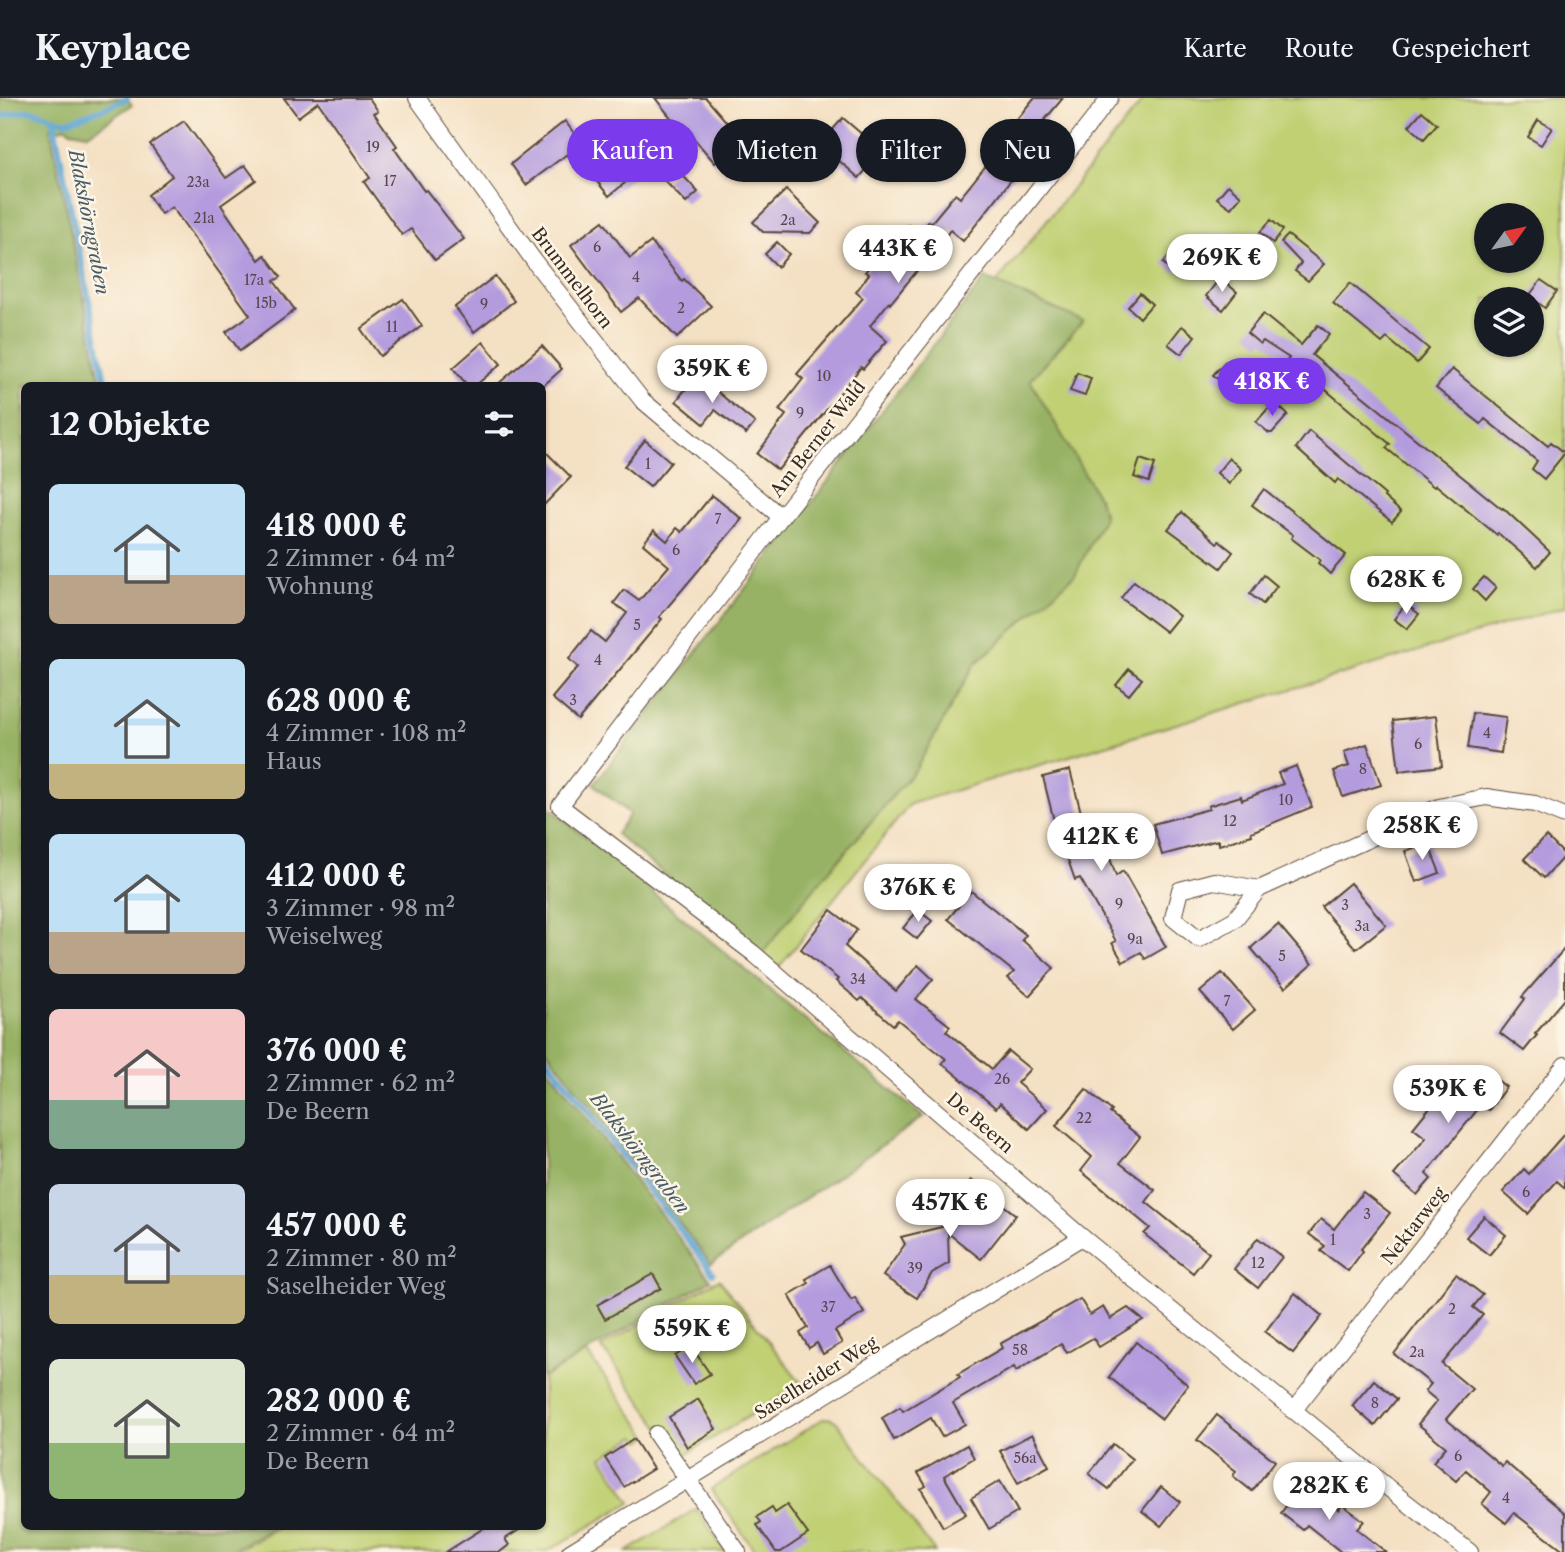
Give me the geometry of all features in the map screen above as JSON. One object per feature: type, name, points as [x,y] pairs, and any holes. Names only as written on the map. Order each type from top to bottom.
[{"type":"street","name":"Brummelhorn","points":[[416,98],[537,265],[642,400],[781,517]]},
{"type":"street","name":"Am Berner Wald","points":[[560,806],[781,517],[1110,98]]},
{"type":"street","points":[[1259,889],[1214,881],[1180,890],[1173,918],[1199,939],[1235,919],[1259,889],[1439,807],[1486,797],[1535,804],[1565,816]]},
{"type":"street","name":"De Beern","points":[[560,806],[753,953],[1082,1237],[1470,1552]]},
{"type":"street","name":"Nektarweg","points":[[1293,1410],[1565,1065]]},
{"type":"street","name":"Saselheider Weg","points":[[570,1552],[1082,1237]]},
{"type":"street","points":[[656,1434],[738,1552]]},
{"type":"green space","points":[[0,98],[127,98],[132,105],[88,134],[71,131],[66,126],[62,129],[50,127],[100,382],[21,382],[21,1530],[268,1530],[228,1552],[0,1552]]},
{"type":"green space","points":[[1145,98],[1565,98],[1565,607],[910,804],[779,967],[616,834],[630,814],[594,784]]},
{"type":"green space","points":[[985,278],[1083,321],[1030,380],[1099,499],[1104,517],[1075,575],[975,664],[916,769],[761,955],[616,834],[630,814],[594,784]]},
{"type":"green space","points":[[546,804],[923,1117],[711,1264],[546,1049]]},
{"type":"green space","points":[[546,1065],[711,1280],[546,1375]]},
{"type":"green space","points":[[719,1279],[802,1384],[685,1455],[680,1454],[601,1347]]},
{"type":"green space","points":[[587,1353],[648,1436],[641,1441],[636,1436],[602,1457],[631,1502],[546,1552],[233,1552],[273,1530],[546,1530],[546,1376]]},
{"type":"green space","points":[[823,1419],[836,1421],[935,1552],[756,1552],[711,1489]]},
{"type":"green space","points":[[696,1509],[726,1552],[627,1552]]},
{"type":"building","points":[[284,98],[369,98],[378,111],[374,113],[397,146],[394,148],[424,191],[426,190],[464,239],[435,260],[411,229],[402,235],[364,182],[370,178],[318,102],[298,117]]},
{"type":"building","points":[[655,98],[706,98],[724,119],[712,119],[712,160],[698,143],[698,119],[672,119]]},
{"type":"building","points":[[1034,98],[1063,98],[1046,119],[1017,119]]},
{"type":"building","points":[[1422,111],[1437,124],[1424,139],[1409,126]]},
{"type":"building","points":[[842,119],[856,129],[856,175],[842,163]]},
{"type":"building","points":[[1538,120],[1552,128],[1541,145],[1528,137]]},
{"type":"building","points":[[184,121],[226,178],[245,165],[256,180],[221,205],[259,260],[265,255],[281,277],[274,281],[295,310],[240,351],[226,332],[250,315],[172,207],[161,214],[148,195],[172,176],[150,144]]},
{"type":"building","points":[[565,121],[567,154],[526,185],[511,164]]},
{"type":"building","points":[[980,173],[980,182],[1009,182],[963,241],[950,230],[890,304],[889,302],[870,326],[887,341],[863,369],[861,367],[778,470],[757,454],[786,415],[779,410],[803,379],[797,374],[863,298],[856,292],[869,274],[865,272],[884,248],[879,244],[892,228],[901,236],[909,225],[919,234],[955,194],[960,198]]},
{"type":"building","points":[[597,182],[626,182],[609,196]]},
{"type":"building","points":[[666,182],[689,182],[698,192],[686,203]]},
{"type":"building","points":[[1228,185],[1241,196],[1231,208],[1217,198]]},
{"type":"building","points":[[786,190],[820,223],[810,233],[763,232],[753,222]]},
{"type":"building","points":[[1271,220],[1283,230],[1273,243],[1260,232]]},
{"type":"building","points":[[603,221],[630,258],[651,242],[682,281],[684,279],[711,306],[677,338],[639,298],[621,312],[571,245]]},
{"type":"building","points":[[1288,235],[1324,264],[1308,281],[1295,271],[1301,263],[1281,242]]},
{"type":"building","points":[[777,242],[789,254],[778,267],[765,254]]},
{"type":"building","points":[[1178,244],[1190,254],[1175,273],[1163,263]]},
{"type":"building","points":[[495,276],[514,301],[474,332],[455,307]]},
{"type":"building","points":[[1220,278],[1237,292],[1223,310],[1206,296]]},
{"type":"building","points":[[1541,280],[1557,291],[1545,308],[1544,287],[1536,287]]},
{"type":"building","points":[[1350,283],[1429,349],[1417,363],[1387,338],[1382,343],[1333,303]]},
{"type":"building","points":[[1140,293],[1152,304],[1140,318],[1128,307]]},
{"type":"building","points":[[403,299],[422,326],[380,356],[361,329]]},
{"type":"building","points":[[1263,314],[1301,345],[1318,325],[1329,334],[1312,355],[1503,508],[1550,552],[1537,567],[1498,533],[1497,535],[1386,448],[1390,444],[1301,369],[1297,374],[1285,364],[1289,358],[1263,341],[1260,344],[1247,333]]},
{"type":"building","points":[[1182,326],[1195,336],[1181,354],[1168,344]]},
{"type":"building","points":[[483,342],[501,364],[480,382],[465,382],[453,368]]},
{"type":"building","points":[[542,346],[562,369],[546,383],[500,382]]},
{"type":"building","points":[[1225,362],[1237,372],[1226,386],[1213,375]]},
{"type":"building","points":[[1452,369],[1548,446],[1551,442],[1565,453],[1544,479],[1532,469],[1537,461],[1485,419],[1481,424],[1436,388]]},
{"type":"building","points":[[1077,373],[1091,378],[1085,396],[1070,391]]},
{"type":"building","points":[[697,375],[755,423],[746,434],[715,410],[704,424],[676,401]]},
{"type":"building","points":[[1274,402],[1288,415],[1269,433],[1256,422]]},
{"type":"building","points":[[1309,431],[1385,495],[1401,512],[1392,522],[1338,479],[1335,483],[1296,448]]},
{"type":"building","points":[[645,440],[671,462],[650,487],[624,466]]},
{"type":"building","points":[[546,452],[571,477],[546,503]]},
{"type":"building","points":[[1229,458],[1241,469],[1229,484],[1217,473]]},
{"type":"building","points":[[1140,459],[1155,464],[1149,482],[1134,477]]},
{"type":"building","points":[[1264,489],[1346,555],[1330,574],[1318,563],[1320,560],[1291,538],[1293,535],[1252,505]]},
{"type":"building","points":[[712,495],[742,519],[659,617],[662,619],[578,720],[552,698],[578,667],[569,659],[591,631],[605,642],[627,613],[614,603],[624,590],[639,601],[669,566],[643,544],[654,530],[667,541],[677,528],[682,532]]},
{"type":"building","points":[[1182,512],[1217,543],[1219,541],[1233,552],[1221,568],[1168,529]]},
{"type":"building","points":[[1264,575],[1277,586],[1263,604],[1250,594]]},
{"type":"building","points":[[1484,577],[1496,588],[1485,601],[1473,589]]},
{"type":"building","points":[[1134,581],[1179,616],[1166,632],[1121,598]]},
{"type":"building","points":[[1406,604],[1419,614],[1407,629],[1394,619]]},
{"type":"building","points":[[1129,669],[1142,679],[1129,695],[1116,685]]},
{"type":"building","points":[[1473,713],[1506,717],[1501,753],[1468,748]]},
{"type":"building","points":[[1436,716],[1442,766],[1399,771],[1393,721]]},
{"type":"building","points":[[1367,744],[1381,785],[1343,797],[1334,771],[1349,766],[1344,752]]},
{"type":"building","points":[[1296,766],[1312,807],[1251,832],[1252,835],[1219,845],[1218,840],[1162,855],[1153,824],[1209,809],[1208,806],[1241,796],[1242,800],[1283,784],[1278,773]]},
{"type":"building","points":[[1070,770],[1084,824],[1097,820],[1116,876],[1123,871],[1166,947],[1145,959],[1141,952],[1123,962],[1112,943],[1116,941],[1080,878],[1075,880],[1053,817],[1043,777]]},
{"type":"building","points":[[1546,836],[1565,855],[1544,878],[1524,859]]},
{"type":"building","points":[[1428,843],[1440,873],[1416,882],[1405,851]]},
{"type":"building","points":[[1350,883],[1386,925],[1356,949],[1321,907]]},
{"type":"building","points":[[971,891],[1026,935],[1022,940],[1054,968],[1029,996],[1008,978],[1014,972],[948,919]]},
{"type":"building","points":[[831,910],[857,930],[845,946],[896,991],[918,965],[933,979],[916,999],[950,1026],[946,1031],[992,1069],[1008,1051],[1030,1069],[1017,1083],[1047,1109],[1029,1129],[1000,1103],[996,1108],[942,1063],[946,1059],[898,1020],[893,1025],[862,998],[859,1001],[836,981],[838,979],[801,949]]},
{"type":"building","points":[[918,910],[932,921],[917,939],[903,928]]},
{"type":"building","points":[[1278,924],[1312,964],[1285,988],[1251,948]]},
{"type":"building","points":[[1565,948],[1565,999],[1524,1051],[1500,1033],[1525,999],[1522,997]]},
{"type":"building","points":[[1222,973],[1255,1010],[1233,1029],[1200,992]]},
{"type":"building","points":[[1477,1064],[1506,1087],[1489,1110],[1482,1104],[1426,1174],[1431,1179],[1417,1195],[1394,1175],[1426,1138],[1413,1128],[1439,1096],[1447,1103]]},
{"type":"building","points":[[1086,1089],[1140,1137],[1120,1163],[1155,1190],[1146,1202],[1209,1253],[1193,1273],[1144,1234],[1150,1228],[1081,1171],[1092,1157],[1056,1126]]},
{"type":"building","points":[[1565,1133],[1565,1188],[1557,1181],[1528,1214],[1503,1192],[1524,1169],[1529,1174]]},
{"type":"building","points":[[971,1180],[1016,1215],[981,1259],[948,1233],[949,1263],[932,1273],[917,1298],[883,1276],[905,1244],[901,1237],[962,1222],[947,1210]]},
{"type":"building","points":[[1363,1192],[1390,1213],[1361,1249],[1363,1251],[1348,1271],[1321,1251],[1325,1246],[1309,1234],[1321,1219],[1334,1229]]},
{"type":"building","points":[[1484,1216],[1506,1235],[1489,1255],[1466,1237]]},
{"type":"building","points":[[1258,1238],[1282,1257],[1258,1288],[1234,1269]]},
{"type":"building","points":[[830,1265],[851,1300],[855,1298],[864,1313],[835,1331],[842,1343],[823,1354],[817,1343],[809,1348],[800,1333],[808,1328],[789,1295],[809,1283],[806,1279]]},
{"type":"building","points":[[653,1274],[661,1288],[605,1319],[597,1305]]},
{"type":"building","points":[[1456,1274],[1483,1295],[1473,1307],[1483,1315],[1442,1364],[1472,1389],[1446,1419],[1502,1466],[1505,1462],[1565,1513],[1565,1552],[1514,1513],[1506,1523],[1482,1504],[1491,1492],[1466,1470],[1456,1481],[1433,1462],[1446,1447],[1418,1424],[1437,1401],[1425,1391],[1431,1384],[1394,1354]]},
{"type":"building","points":[[1295,1293],[1322,1316],[1293,1353],[1265,1332]]},
{"type":"building","points":[[1080,1299],[1090,1315],[1103,1307],[1110,1319],[1128,1308],[1143,1320],[1099,1347],[1093,1338],[1067,1353],[1061,1344],[1016,1371],[1014,1367],[953,1403],[965,1424],[942,1437],[931,1418],[894,1440],[882,1418],[900,1407],[903,1411],[960,1377],[958,1374],[1002,1348],[1000,1344]]},
{"type":"building","points":[[1136,1342],[1188,1385],[1162,1419],[1109,1377]]},
{"type":"building","points":[[691,1346],[710,1374],[694,1384],[675,1356]]},
{"type":"building","points":[[1374,1380],[1397,1399],[1375,1426],[1352,1406]]},
{"type":"building","points":[[698,1399],[716,1429],[687,1447],[669,1417]]},
{"type":"building","points":[[1217,1415],[1275,1461],[1252,1491],[1233,1476],[1236,1471],[1197,1440]]},
{"type":"building","points":[[1032,1434],[1049,1466],[1018,1483],[1000,1451]]},
{"type":"building","points":[[634,1439],[653,1469],[624,1487],[605,1458]]},
{"type":"building","points":[[1113,1444],[1132,1459],[1109,1489],[1089,1474]]},
{"type":"building","points":[[967,1445],[974,1458],[944,1476],[966,1514],[943,1527],[921,1489],[926,1486],[918,1473]]},
{"type":"building","points":[[1000,1481],[1018,1512],[989,1529],[971,1498]]},
{"type":"building","points":[[1304,1482],[1339,1510],[1342,1505],[1364,1521],[1357,1529],[1386,1552],[1341,1552],[1307,1525],[1303,1530],[1281,1513]]},
{"type":"building","points":[[1161,1487],[1180,1502],[1161,1526],[1142,1511]]},
{"type":"building","points":[[787,1505],[808,1534],[781,1552],[776,1552],[757,1525],[761,1522],[757,1517],[772,1507],[775,1513]]},
{"type":"building","points":[[481,1530],[519,1530],[505,1539],[509,1545],[500,1552],[446,1552]]},
{"type":"waterway","points":[[0,116],[32,111],[65,121],[127,98]]},
{"type":"waterway","name":"Blakshörngraben","points":[[53,119],[105,382]]},
{"type":"waterway","name":"Blakshörngraben","points":[[546,1057],[713,1273]]}]
